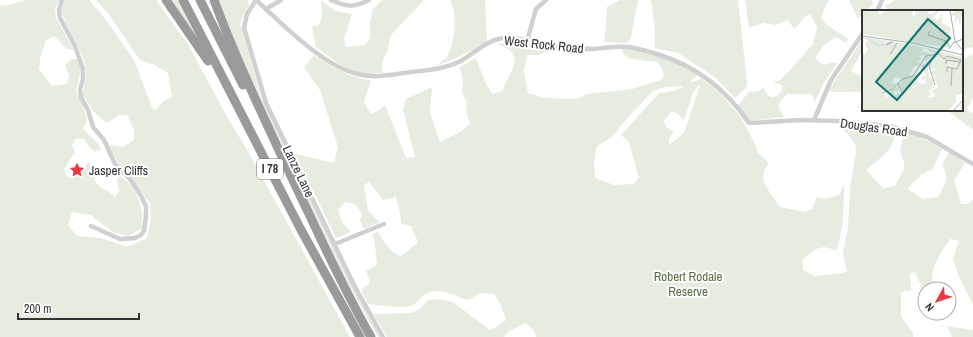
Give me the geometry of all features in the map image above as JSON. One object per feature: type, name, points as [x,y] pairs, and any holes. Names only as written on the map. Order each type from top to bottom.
[{"type":"highway","points":[[166,0],[222,84],[300,228]]},
{"type":"highway","name":"I 78","points":[[183,0],[300,228],[360,337]]},
{"type":"highway","name":"I 78","points":[[200,0],[371,337]]},
{"type":"highway","points":[[214,0],[245,77],[320,236]]},
{"type":"street","points":[[62,0],[59,10],[60,18],[75,46],[84,70],[80,90],[81,97],[88,110],[93,127],[104,140],[115,164],[130,179],[146,206],[144,231],[139,236],[125,240],[109,235],[91,226]]},
{"type":"street","name":"West Rock Road","points":[[256,0],[304,42],[324,57],[344,70],[368,76],[385,76],[438,69],[463,60],[495,40],[505,38],[549,46],[582,49],[626,47],[654,53],[683,63],[710,80],[732,101],[749,123],[792,120]]},
{"type":"street","name":"Lanze Lane","points":[[256,0],[247,14],[244,28],[262,90],[272,115],[354,284],[382,337]]},
{"type":"street","points":[[266,9],[282,0]]},
{"type":"street","points":[[331,0],[352,6],[369,0]]},
{"type":"street","points":[[527,41],[536,9],[546,0]]},
{"type":"street","points":[[877,10],[882,0]]},
{"type":"street","points":[[814,120],[827,86],[862,34]]},
{"type":"street","name":"Douglas Road","points":[[792,120],[876,124],[902,129],[937,142],[973,164]]},
{"type":"street","points":[[335,244],[384,224]]},
{"type":"green space","points":[[25,0],[60,0],[55,8],[56,18],[74,50],[67,49],[54,36],[46,40],[40,58],[39,69],[52,86],[67,84],[69,76],[65,65],[72,59],[78,59],[81,70],[76,91],[84,108],[87,121],[83,129],[97,142],[101,149],[95,152],[90,148],[84,139],[75,139],[72,146],[75,152],[64,169],[67,177],[80,173],[89,161],[96,183],[101,188],[108,191],[115,197],[119,191],[117,180],[119,175],[128,182],[135,191],[140,202],[142,229],[128,236],[113,232],[90,215],[72,212],[68,225],[77,236],[101,238],[127,247],[147,238],[151,219],[150,204],[128,173],[118,163],[108,145],[123,147],[134,140],[134,130],[127,115],[119,115],[107,123],[94,112],[82,94],[86,76],[85,62],[64,19],[62,12],[63,4],[65,0],[89,0],[103,16],[134,60],[152,108],[156,110],[163,101],[172,97],[168,73],[155,65],[140,60],[108,13],[96,0],[156,0],[189,46],[350,337],[0,337],[0,5],[6,6]]},
{"type":"green space","points":[[170,0],[181,0],[208,52]]},
{"type":"green space","points":[[217,0],[248,0],[249,4],[240,23],[261,97],[381,337],[378,337],[346,280],[291,169],[281,142],[257,95]]},
{"type":"green space","points":[[384,0],[424,0],[390,36],[388,49],[382,62],[383,73],[370,74],[351,70],[316,47],[312,27],[320,24],[322,16],[321,1],[336,11],[352,14],[344,39],[346,47],[365,45],[370,38],[372,11],[380,2]]},
{"type":"green space","points":[[450,0],[485,0],[487,41],[463,55],[436,66],[446,58],[452,46],[455,21]]},
{"type":"green space","points":[[620,0],[638,0],[631,37],[627,43],[604,42],[607,7]]},
{"type":"green space","points":[[651,0],[738,0],[747,81],[746,88],[735,98],[716,78],[678,53],[655,48],[655,30]]},
{"type":"green space","points":[[745,0],[830,0],[827,2],[821,18],[826,24],[848,39],[846,43],[836,37],[824,45],[815,58],[824,65],[833,62],[837,63],[823,84],[814,104],[814,98],[811,94],[788,94],[782,99],[778,106],[784,117],[750,121],[738,105],[749,92],[758,91],[764,88],[770,96],[777,96],[782,91],[782,85],[773,82],[780,80],[813,44],[817,27],[811,15],[806,16],[794,29],[788,20],[776,25],[763,23],[749,28]]},
{"type":"green space","points":[[849,0],[872,0],[873,4],[867,10],[862,10],[862,15],[858,18]]},
{"type":"green space","points":[[894,0],[973,0],[973,47],[963,51],[963,10],[888,10],[885,5]]},
{"type":"green space","points":[[862,40],[862,52],[851,71],[862,76],[862,92],[828,91]]},
{"type":"green space","name":"Robert Rodale Reserve","points":[[506,43],[547,50],[539,55],[527,55],[524,71],[528,93],[544,98],[577,99],[587,94],[632,89],[661,80],[664,76],[662,68],[657,62],[631,59],[624,55],[622,49],[641,51],[662,57],[698,74],[690,82],[701,78],[720,93],[740,116],[756,146],[757,152],[769,163],[763,178],[765,185],[780,207],[805,212],[812,209],[817,197],[826,199],[839,195],[844,183],[844,209],[842,226],[836,251],[822,247],[811,252],[803,259],[803,270],[815,276],[843,273],[847,271],[843,253],[848,227],[850,188],[856,152],[855,143],[842,128],[845,125],[850,132],[863,127],[896,132],[889,149],[881,158],[866,170],[883,188],[895,186],[904,169],[904,162],[900,151],[904,133],[924,139],[942,149],[932,170],[922,174],[907,189],[923,199],[938,197],[943,189],[946,181],[946,174],[942,165],[949,152],[965,163],[954,180],[961,204],[969,204],[973,199],[973,305],[959,277],[953,259],[959,241],[950,239],[936,262],[932,275],[932,281],[919,281],[914,272],[910,274],[911,290],[901,292],[901,317],[913,333],[913,337],[536,337],[534,330],[525,323],[508,332],[504,337],[387,337],[373,314],[412,313],[420,309],[428,300],[438,299],[453,302],[490,330],[506,320],[501,305],[494,294],[481,293],[468,300],[446,292],[435,291],[429,292],[415,303],[405,307],[368,304],[361,290],[370,282],[366,271],[377,265],[374,238],[372,234],[378,232],[393,252],[400,257],[418,242],[411,226],[401,224],[396,197],[383,200],[369,182],[364,185],[368,211],[380,222],[364,229],[360,221],[362,214],[355,204],[345,202],[338,210],[342,222],[351,232],[336,238],[295,154],[334,163],[338,147],[320,90],[304,67],[314,55],[348,75],[371,80],[364,102],[371,114],[385,105],[406,158],[415,157],[403,109],[406,99],[432,87],[430,113],[440,142],[462,131],[470,123],[466,112],[467,103],[462,92],[463,81],[460,67],[476,58],[487,86],[493,94],[502,91],[513,68],[515,58],[510,50],[497,44]],"holes":[[[700,85],[684,133],[669,145],[669,138],[674,132],[665,126],[664,120],[672,111],[678,114],[684,121],[693,92]],[[684,86],[675,91],[659,93],[621,135],[629,142],[639,178],[633,184],[614,185],[595,178],[594,162],[597,146],[611,138],[653,91],[666,87]]]},
{"type":"green space","points":[[973,54],[973,97],[967,110],[973,114],[973,130],[948,111],[963,111],[963,59]]},
{"type":"green space","points":[[947,326],[973,330],[973,337],[952,337]]},
{"type":"place","name":"Jasper Cliffs","points":[[77,170]]}]
